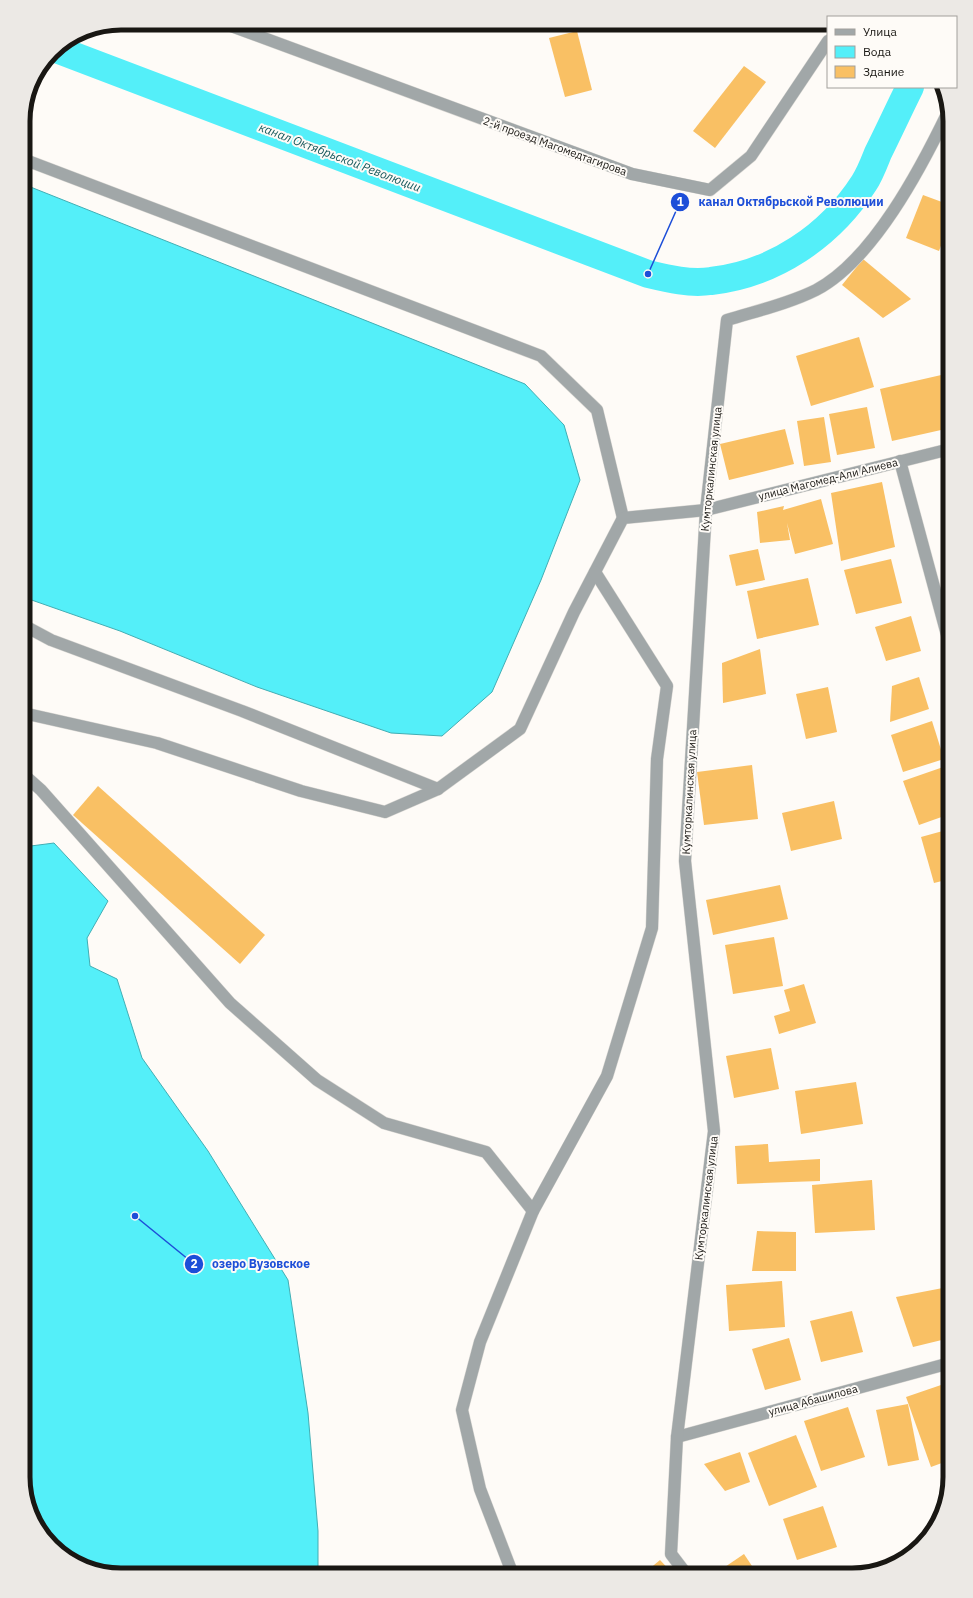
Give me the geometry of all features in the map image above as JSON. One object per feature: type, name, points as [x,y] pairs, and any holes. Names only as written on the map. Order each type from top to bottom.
[{"type":"street","name":"2-й проезд Магомедтагирова","points":[[242,30],[632,174],[710,190],[751,156],[827,42]]},
{"type":"street","name":"Кумторкалинская улица","points":[[682,1568],[671,1554],[677,1437],[714,1131],[684,861],[706,510],[727,320],[798,298],[817,289],[836,277],[871,242],[929,150],[943,122]]},
{"type":"street","points":[[30,162],[541,356],[597,410],[623,518],[574,612],[520,729],[438,789],[385,812],[301,791],[157,743],[30,715]]},
{"type":"street","name":"улица Магомед-Али Алиева","points":[[623,518],[706,510],[943,450]]},
{"type":"street","points":[[900,461],[943,620]]},
{"type":"street","points":[[510,1568],[480,1490],[462,1410],[480,1342],[533,1211],[607,1076],[652,928],[657,759],[668,686],[595,572]]},
{"type":"street","points":[[30,629],[51,640],[242,711],[438,789]]},
{"type":"street","points":[[30,780],[41,790],[230,1003],[316,1080],[384,1123],[486,1152],[533,1211]]},
{"type":"street","name":"улица Абашилова","points":[[677,1437],[943,1365]]},
{"type":"water","points":[[30,187],[525,384],[564,425],[580,480],[541,580],[492,692],[442,736],[391,733],[257,687],[120,631],[30,599]]},
{"type":"water","points":[[54,843],[108,901],[87,938],[90,966],[117,979],[142,1058],[208,1151],[288,1280],[308,1413],[318,1531],[318,1568],[115,1568],[103,1566],[81,1559],[61,1545],[45,1527],[37,1512],[33,1500],[30,1477],[30,846]]},
{"type":"building","points":[[577,31],[592,90],[565,97],[549,38]]},
{"type":"building","points":[[744,66],[766,82],[715,148],[693,131]]},
{"type":"building","points":[[923,195],[943,202],[943,240],[939,251],[906,238]]},
{"type":"building","points":[[863,259],[911,299],[883,318],[842,285]]},
{"type":"building","points":[[859,337],[874,387],[811,406],[796,356]]},
{"type":"building","points":[[943,375],[943,430],[892,441],[880,389]]},
{"type":"building","points":[[867,407],[875,448],[837,455],[829,414]]},
{"type":"building","points":[[824,417],[831,462],[804,466],[797,421]]},
{"type":"building","points":[[785,429],[794,464],[729,480],[720,444]]},
{"type":"building","points":[[882,482],[895,547],[841,561],[831,493]]},
{"type":"building","points":[[821,499],[833,544],[795,554],[787,523],[790,540],[760,543],[757,512],[784,506],[783,510]]},
{"type":"building","points":[[758,549],[765,580],[736,586],[729,555]]},
{"type":"building","points":[[891,559],[902,603],[856,614],[844,570]]},
{"type":"building","points":[[808,578],[819,625],[757,639],[747,591]]},
{"type":"building","points":[[911,616],[921,651],[886,661],[875,627]]},
{"type":"building","points":[[760,649],[766,694],[723,703],[722,663]]},
{"type":"building","points":[[919,677],[929,709],[890,722],[892,686]]},
{"type":"building","points":[[828,687],[837,732],[806,739],[796,694]]},
{"type":"building","points":[[932,721],[943,759],[903,772],[891,735]]},
{"type":"building","points":[[752,765],[758,819],[704,825],[697,772]]},
{"type":"building","points":[[943,767],[943,816],[919,825],[903,781]]},
{"type":"building","points":[[98,786],[265,935],[240,964],[73,815]]},
{"type":"building","points":[[834,801],[842,839],[791,851],[782,813]]},
{"type":"building","points":[[943,831],[943,881],[934,883],[921,837]]},
{"type":"building","points":[[780,885],[788,919],[713,935],[706,900]]},
{"type":"building","points":[[774,937],[783,986],[733,994],[725,945]]},
{"type":"building","points":[[804,984],[816,1023],[779,1034],[774,1016],[790,1011],[784,990]]},
{"type":"building","points":[[771,1048],[779,1089],[734,1098],[726,1056]]},
{"type":"building","points":[[856,1082],[863,1124],[801,1134],[795,1091]]},
{"type":"building","points":[[768,1144],[769,1162],[820,1159],[820,1181],[737,1184],[735,1146]]},
{"type":"building","points":[[872,1180],[875,1230],[815,1233],[812,1185]]},
{"type":"building","points":[[757,1231],[796,1232],[796,1271],[752,1271]]},
{"type":"building","points":[[782,1281],[785,1327],[729,1331],[726,1285]]},
{"type":"building","points":[[943,1288],[943,1340],[913,1347],[896,1297]]},
{"type":"building","points":[[852,1311],[863,1352],[821,1362],[810,1321]]},
{"type":"building","points":[[789,1338],[801,1380],[765,1390],[752,1349]]},
{"type":"building","points":[[941,1385],[943,1391],[943,1463],[931,1467],[906,1397]]},
{"type":"building","points":[[908,1404],[919,1460],[888,1466],[876,1410]]},
{"type":"building","points":[[848,1407],[865,1457],[821,1471],[804,1421]]},
{"type":"building","points":[[796,1435],[817,1487],[769,1506],[748,1453]]},
{"type":"building","points":[[740,1452],[750,1482],[725,1491],[704,1464]]},
{"type":"building","points":[[823,1506],[837,1547],[797,1560],[783,1519]]},
{"type":"building","points":[[744,1554],[753,1568],[723,1568]]},
{"type":"building","points":[[660,1560],[667,1568],[650,1568]]},
{"type":"waterway","name":"канал Октябрьской Революции","points":[[63,52],[648,274],[695,282],[734,277],[757,270],[778,261],[798,249],[835,220],[864,183],[910,88]]},
{"type":"place","name":"канал Октябрьской Революции","points":[[648,274]]},
{"type":"place","name":"озеро Вузовское","points":[[135,1216]]}]
